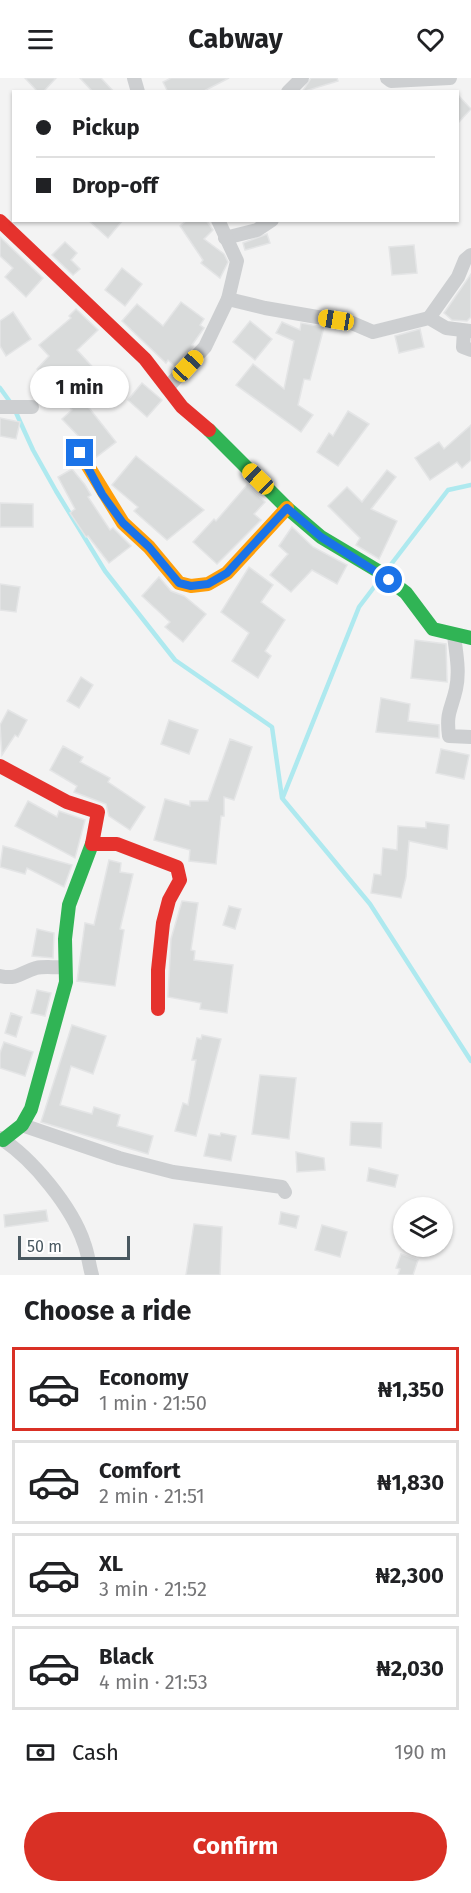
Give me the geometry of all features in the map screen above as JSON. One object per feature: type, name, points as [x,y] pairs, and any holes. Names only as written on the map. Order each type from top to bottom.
[{"type":"street","points":[[290,90],[302,78]]},
{"type":"street","points":[[387,78],[391,81],[450,78]]},
{"type":"street","points":[[0,221],[145,359],[182,407],[228,447],[287,508],[321,537],[378,571],[406,592],[433,628],[471,638]]},
{"type":"street","points":[[167,388],[205,347],[228,299],[237,261],[219,222]]},
{"type":"street","points":[[225,238],[257,230],[269,222]]},
{"type":"street","points":[[228,299],[265,309],[352,323],[373,332],[429,318],[458,277],[465,260],[471,255]]},
{"type":"street","points":[[429,318],[446,328],[467,331],[463,347],[471,350]]},
{"type":"street","points":[[0,407],[32,407]]},
{"type":"street","points":[[80,453],[102,494],[123,523],[149,547],[179,583],[191,586],[208,584],[227,573],[287,508]]},
{"type":"street","points":[[454,635],[458,661],[456,688],[447,716],[449,736],[471,737]]},
{"type":"street","points":[[0,766],[67,802],[98,812],[92,844],[69,905],[65,939],[66,982],[30,1109],[22,1125],[1,1139],[38,1170],[57,1194],[84,1242],[92,1275]]},
{"type":"street","points":[[92,844],[117,844],[177,867],[181,872],[181,881],[169,900],[164,921],[156,989],[158,1009]]},
{"type":"street","points":[[0,976],[11,978],[26,975],[34,968],[65,967]]},
{"type":"street","points":[[22,1125],[140,1164],[173,1172],[282,1187],[285,1192]]},
{"type":"building","points":[[25,78],[56,78],[45,90],[36,90]]},
{"type":"building","points":[[80,78],[101,78],[112,90],[91,90]]},
{"type":"building","points":[[171,78],[229,78],[206,90],[167,90],[163,82]]},
{"type":"building","points":[[311,78],[337,78],[338,81],[309,90],[303,90]]},
{"type":"building","points":[[459,96],[471,109],[459,122]]},
{"type":"building","points":[[90,222],[121,222],[108,238]]},
{"type":"building","points":[[185,222],[207,222],[213,230],[204,239],[224,254],[228,262],[220,278],[201,263],[203,260],[180,226]]},
{"type":"building","points":[[267,234],[270,243],[245,250],[243,243]]},
{"type":"building","points":[[0,237],[43,278],[26,297],[5,277],[13,268],[0,256]]},
{"type":"building","points":[[65,242],[77,253],[71,260],[80,269],[73,275],[52,255]]},
{"type":"building","points":[[414,245],[417,273],[392,275],[389,247]]},
{"type":"building","points":[[122,268],[142,284],[125,306],[105,290]]},
{"type":"building","points":[[471,274],[471,317],[467,321],[452,320],[444,313]]},
{"type":"building","points":[[181,302],[204,319],[200,325],[204,328],[193,346],[175,366],[168,360],[166,363],[122,321],[137,304],[163,326]]},
{"type":"building","points":[[76,309],[98,330],[77,350],[99,374],[78,394],[116,442],[95,458],[89,447],[62,419],[72,410],[37,369],[49,356],[39,345],[71,318],[69,316]]},
{"type":"building","points":[[13,312],[31,339],[6,356],[0,346],[0,321]]},
{"type":"building","points":[[250,321],[272,339],[255,360],[233,342]]},
{"type":"building","points":[[282,322],[300,330],[301,323],[324,327],[310,380],[304,379],[298,405],[313,415],[301,432],[236,385],[253,364],[284,389],[294,341],[276,333]]},
{"type":"building","points":[[420,329],[424,347],[399,353],[395,336]]},
{"type":"building","points":[[142,383],[162,400],[147,417],[128,400]]},
{"type":"building","points":[[348,411],[369,424],[338,466],[317,452],[329,433],[333,436]]},
{"type":"building","points":[[0,418],[20,422],[16,439],[0,436]]},
{"type":"building","points":[[471,425],[471,460],[462,468],[457,462],[430,480],[415,458],[439,442],[444,449]]},
{"type":"building","points":[[136,456],[204,510],[167,540],[134,511],[138,507],[112,485]]},
{"type":"building","points":[[72,469],[85,485],[91,495],[88,497],[110,530],[113,528],[131,546],[109,563],[88,536],[86,537],[70,513],[75,509],[58,477]]},
{"type":"building","points":[[387,470],[396,477],[371,509],[397,521],[379,559],[356,545],[360,538],[328,506],[347,487],[362,502]]},
{"type":"building","points":[[247,485],[265,502],[254,514],[261,520],[217,564],[193,542],[214,519],[216,521]]},
{"type":"building","points":[[0,503],[33,504],[33,527],[0,527]]},
{"type":"building","points":[[292,527],[313,547],[347,565],[337,584],[312,570],[291,592],[270,575],[288,554],[279,546]]},
{"type":"building","points":[[249,567],[273,585],[261,602],[285,620],[265,651],[271,656],[258,678],[232,661],[249,633],[221,612]]},
{"type":"building","points":[[159,577],[171,591],[184,596],[206,614],[183,642],[165,627],[170,622],[142,596]]},
{"type":"building","points":[[0,584],[20,587],[16,612],[0,610]]},
{"type":"building","points":[[415,640],[446,644],[447,682],[411,678]]},
{"type":"building","points":[[81,677],[93,685],[79,708],[67,701]]},
{"type":"building","points":[[381,698],[410,704],[408,721],[439,725],[439,738],[376,732]]},
{"type":"building","points":[[8,710],[27,720],[18,737],[15,735],[2,755],[0,725]]},
{"type":"building","points":[[169,720],[198,730],[189,754],[161,744]]},
{"type":"building","points":[[230,739],[252,747],[234,800],[224,797],[224,816],[221,816],[216,864],[189,861],[190,850],[154,840],[165,799],[190,806],[190,801],[208,801]]},
{"type":"building","points":[[63,746],[83,757],[80,762],[110,778],[108,782],[145,807],[130,830],[109,816],[106,804],[74,792],[77,786],[50,770]]},
{"type":"building","points":[[441,749],[469,755],[464,779],[436,773]]},
{"type":"building","points":[[28,801],[57,817],[59,811],[85,820],[75,858],[15,826]]},
{"type":"building","points":[[426,822],[449,825],[447,849],[409,841],[406,877],[401,898],[371,893],[374,874],[381,875],[383,848],[397,850],[398,826],[426,828]]},
{"type":"building","points":[[3,846],[72,865],[64,887],[27,868],[25,874],[0,867]]},
{"type":"building","points":[[109,860],[121,863],[120,872],[133,874],[120,929],[124,930],[115,986],[77,981],[85,923],[94,925]]},
{"type":"building","points":[[182,901],[198,903],[191,950],[195,951],[194,960],[233,965],[227,1013],[200,1009],[201,1003],[168,997],[171,939]]},
{"type":"building","points":[[229,906],[241,909],[235,929],[223,925]]},
{"type":"building","points":[[37,929],[54,933],[53,958],[32,956]]},
{"type":"building","points":[[37,990],[51,993],[45,1016],[31,1013]]},
{"type":"building","points":[[11,1013],[22,1017],[16,1037],[5,1033]]},
{"type":"building","points":[[72,1025],[106,1036],[93,1074],[71,1066],[60,1105],[92,1114],[94,1107],[120,1115],[117,1126],[153,1136],[148,1154],[41,1122]]},
{"type":"building","points":[[202,1035],[221,1039],[196,1136],[175,1131],[183,1103],[188,1105],[196,1060],[192,1060],[197,1038],[201,1039]]},
{"type":"building","points":[[4,1042],[33,1052],[25,1076],[0,1068],[0,1053]]},
{"type":"building","points":[[260,1075],[296,1078],[289,1139],[252,1134]]},
{"type":"building","points":[[351,1122],[382,1123],[381,1148],[350,1145]]},
{"type":"building","points":[[221,1133],[236,1136],[231,1161],[204,1156],[209,1134],[220,1136]]},
{"type":"building","points":[[296,1152],[324,1158],[325,1170],[297,1172]]},
{"type":"building","points":[[369,1168],[398,1175],[395,1187],[367,1181]]},
{"type":"building","points":[[46,1210],[48,1221],[5,1227],[4,1215]]},
{"type":"building","points":[[281,1212],[299,1216],[296,1228],[279,1224]]},
{"type":"building","points":[[194,1224],[222,1227],[220,1275],[186,1275]]},
{"type":"building","points":[[322,1225],[347,1232],[340,1257],[315,1250]]},
{"type":"building","points":[[400,1257],[418,1260],[413,1275],[398,1275],[400,1269],[396,1268]]},
{"type":"waterway","points":[[0,388],[13,406],[33,450],[56,491],[105,571],[175,660],[272,727],[282,798],[370,904],[471,1061]]},
{"type":"waterway","points":[[386,571],[448,490],[471,485]]},
{"type":"waterway","points":[[283,797],[359,607],[381,578]]},
{"type":"traffic: fast","points":[[209,430],[287,508],[321,537],[378,571],[406,593],[433,629],[471,638]]},
{"type":"traffic: fast","points":[[3,1140],[22,1125],[31,1109],[66,982],[65,939],[69,905],[92,844]]},
{"type":"traffic: slow","points":[[80,453],[123,523],[149,547],[179,583],[191,586],[208,584],[227,573],[287,508]]},
{"type":"traffic: jam","points":[[0,221],[145,359],[182,407],[209,430]]},
{"type":"traffic: jam","points":[[0,766],[67,802],[98,812],[92,844],[117,844],[177,867],[180,880],[169,900],[163,923],[158,970],[158,1009]]},
{"type":"route","points":[[80,453],[100,486],[102,494],[123,523],[149,547],[179,583],[191,586],[208,584],[227,573],[287,508],[321,537],[389,580]]}]
